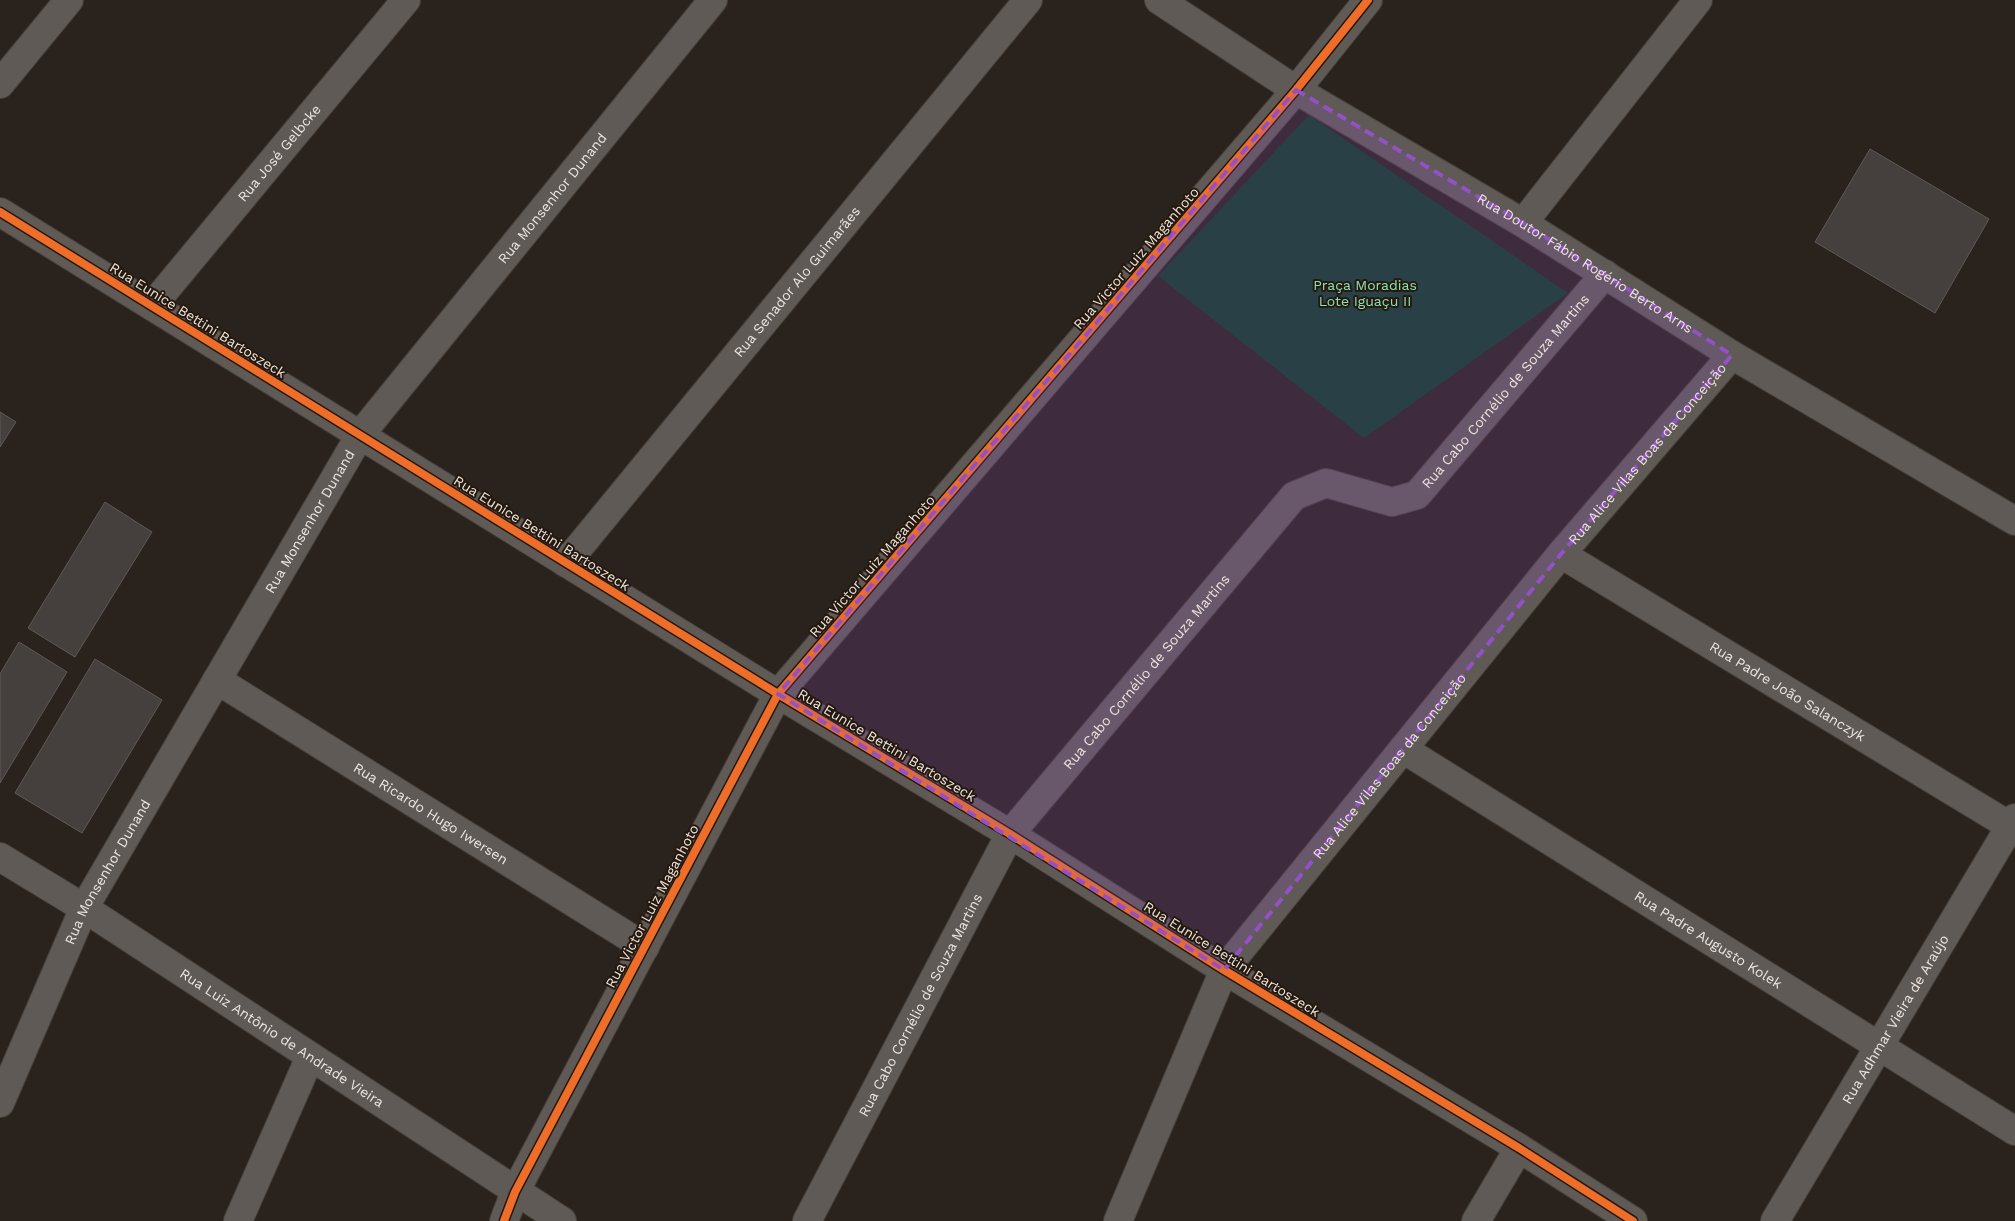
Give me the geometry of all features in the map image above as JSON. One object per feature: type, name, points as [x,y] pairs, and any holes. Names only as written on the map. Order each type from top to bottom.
[{"type":"street","points":[[0,84],[69,0]]},
{"type":"street","name":"Rua José Gelbcke","points":[[152,306],[406,0]]},
{"type":"street","name":"Rua Monsenhor Dunand","points":[[0,1103],[84,908],[360,435],[713,0]]},
{"type":"street","name":"Rua Senador Alo Guimarães","points":[[566,562],[1028,0]]},
{"type":"street","name":"Rua Doutor Fábio Rogério Berto Arns","points":[[1159,0],[1296,90],[1523,223],[1732,355],[2015,521]]},
{"type":"street","name":"Rua Victor Luiz Maganhoto","points":[[504,1221],[515,1192],[778,694],[1296,90],[1368,0]]},
{"type":"street","points":[[1523,223],[1698,0]]},
{"type":"street","name":"Rua Eunice Bettini Bartoszeck","points":[[0,212],[778,694],[1010,834],[1224,970],[1519,1148],[1634,1221]]},
{"type":"street","name":"Rua Cabo Cornélio de Souza Martins","points":[[807,1221],[1010,834],[1294,496],[1326,483],[1392,502],[1417,495],[1604,274]]},
{"type":"street","name":"Rua Alice Vilas Boas da Conceição","points":[[1118,1221],[1224,970],[1561,554],[1732,355]]},
{"type":"street","name":"Rua Padre João Salanczyk","points":[[1561,554],[2013,824]]},
{"type":"street","name":"Rua Ricardo Hugo Iwersen","points":[[217,680],[645,947]]},
{"type":"street","name":"Rua Padre Augusto Kolek","points":[[1403,749],[2015,1131]]},
{"type":"street","name":"Rua Adhmar Vieira de Araújo","points":[[1775,1221],[2013,824]]},
{"type":"street","name":"Rua Luiz Antônio de Andrade Vieira","points":[[0,857],[84,908],[562,1221]]},
{"type":"street","points":[[238,1221],[310,1057]]},
{"type":"street","points":[[1476,1221],[1519,1148]]},
{"type":"highlighted area","points":[[1296,90],[1523,223],[1732,355],[1561,554],[1224,970],[778,694]]},
{"type":"green space","name":"Praça Moradias Lote Iguaçu II","points":[[1309,115],[1568,293],[1364,438],[1158,276]]},
{"type":"building","points":[[1870,149],[1989,219],[1935,313],[1815,242]]},
{"type":"building","points":[[0,412],[16,422],[0,447]]},
{"type":"building","points":[[105,502],[152,532],[75,657],[28,628]]},
{"type":"building","points":[[19,642],[67,672],[0,783],[0,674]]},
{"type":"building","points":[[95,659],[162,700],[82,833],[15,793]]},
{"type":"cycle path","points":[[504,1221],[515,1192],[778,694],[1296,90],[1368,0]]},
{"type":"cycle path","points":[[0,212],[778,694],[1010,834],[1224,970],[1519,1148],[1633,1221]]}]
